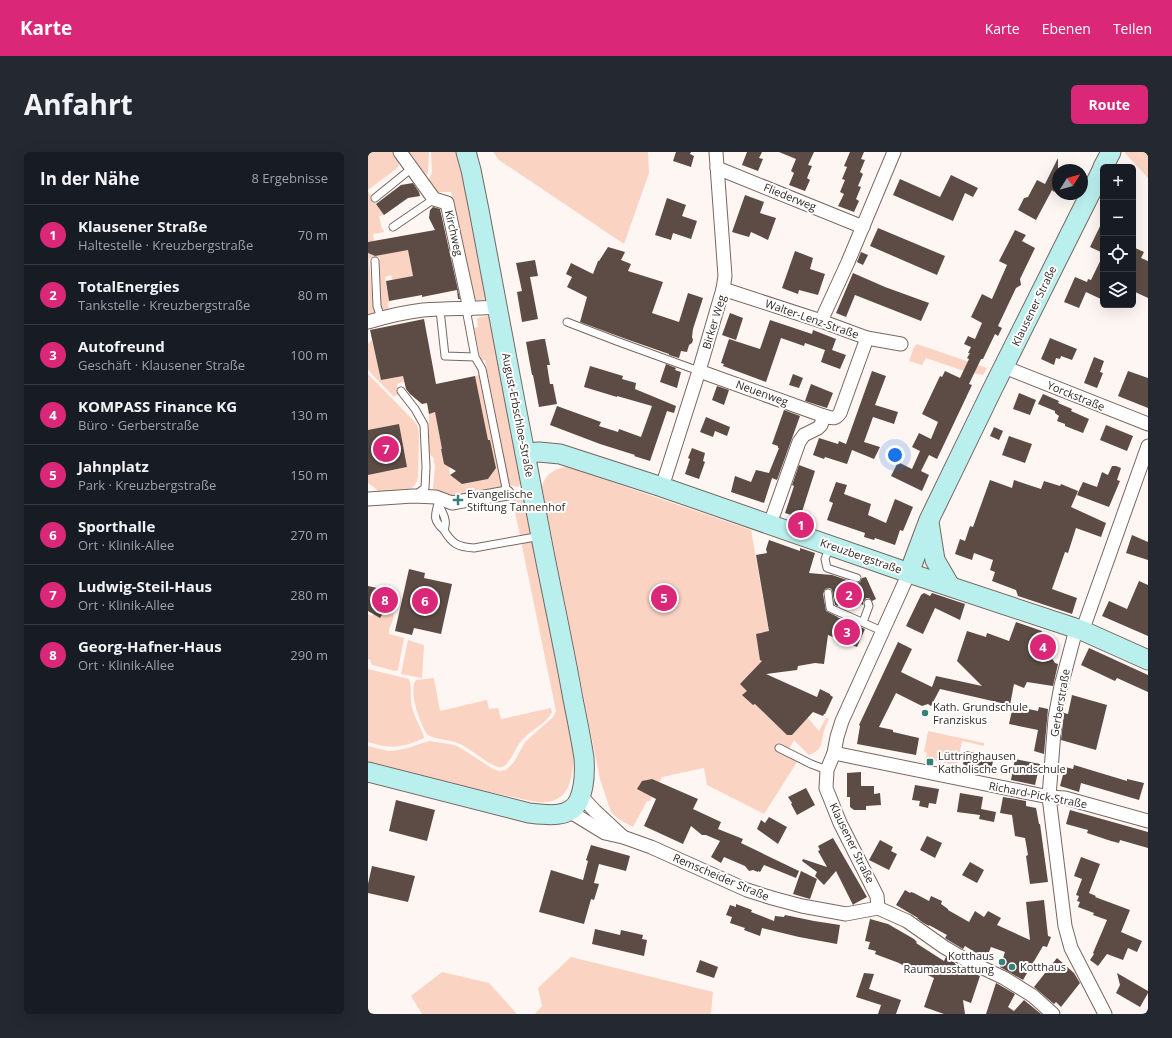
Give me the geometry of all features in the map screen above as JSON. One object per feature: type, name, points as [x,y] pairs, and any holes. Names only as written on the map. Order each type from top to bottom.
[{"type":"main road","name":"August-Erbschloe-Straße","points":[[466,152],[477,197],[525,453],[527,489],[541,536],[570,680],[583,756],[585,779],[581,796]]},
{"type":"main road","name":"Klausener Straße","points":[[1105,164],[1111,152]]},
{"type":"main road","name":"Klausener Straße","points":[[908,573],[929,520],[1100,173]]},
{"type":"main road","name":"Kreuzbergstraße","points":[[525,453],[539,452],[560,454],[662,487],[908,573],[1081,630],[1148,660]]},
{"type":"main road","points":[[929,520],[935,560],[950,586]]},
{"type":"main road","points":[[368,772],[529,813],[558,815],[569,811],[579,802],[581,796]]},
{"type":"street","name":"Kirchweg","points":[[400,152],[434,199],[447,203],[468,309]]},
{"type":"street","name":"Birker Weg","points":[[662,487],[724,289],[725,276],[716,152]]},
{"type":"street","points":[[821,321],[848,262],[894,152]]},
{"type":"street","name":"Fliederweg","points":[[718,168],[863,227]]},
{"type":"street","name":"Walter-Lenz-Straße","points":[[724,289],[867,338],[901,344]]},
{"type":"street","points":[[368,322],[422,310],[498,307]]},
{"type":"street","points":[[770,524],[799,442],[804,435],[821,425],[824,416],[833,418],[837,417],[840,413],[867,338]]},
{"type":"street","name":"Yorckstraße","points":[[1004,367],[1148,424]]},
{"type":"street","name":"Neuenweg","points":[[699,371],[824,416]]},
{"type":"street","name":"Gerberstraße","points":[[1106,1014],[1071,948],[1065,926],[1049,797],[1055,718],[1074,636],[1081,630],[1085,623],[1148,446]]},
{"type":"street","points":[[370,496],[413,496],[452,504],[461,504],[507,493]]},
{"type":"street","name":"Klausener Straße","points":[[878,908],[877,896],[840,823],[826,788],[827,770],[834,753],[842,721],[908,573]]},
{"type":"street","name":"Richard-Pick-Straße","points":[[834,753],[1049,797],[1065,798],[1148,822]]},
{"type":"street","name":"Remscheider Straße","points":[[581,796],[623,837]]},
{"type":"street","name":"Remscheider Straße","points":[[569,811],[605,833],[623,837],[651,847],[747,890],[772,898],[802,906],[846,914],[878,908]]},
{"type":"street","points":[[878,908],[907,921],[944,947],[966,960],[1004,978],[1024,990],[1053,1014]]},
{"type":"lane","points":[[375,198],[412,168]]},
{"type":"lane","points":[[393,227],[434,199]]},
{"type":"lane","points":[[375,261],[377,306],[381,318]]},
{"type":"lane","points":[[468,309],[475,357],[482,369],[507,493]]},
{"type":"lane","points":[[440,310],[444,356],[475,357]]},
{"type":"lane","points":[[567,322],[618,344],[699,371]]},
{"type":"lane","points":[[401,391],[415,409],[424,425],[426,467],[425,488],[413,496]]},
{"type":"lane","points":[[437,501],[435,515],[438,524],[444,530],[449,539],[455,544],[474,548],[541,536]]},
{"type":"lane","points":[[830,546],[826,559],[827,568],[831,572],[857,578]]},
{"type":"lane","points":[[828,593],[830,608],[882,631]]},
{"type":"lane","points":[[863,622],[869,606],[868,603]]},
{"type":"lane","points":[[779,748],[811,764],[827,770]]},
{"type":"shaded area","points":[[368,152],[395,152],[400,160],[396,169],[368,190]]},
{"type":"shaded area","points":[[404,152],[429,152],[428,172],[425,180]]},
{"type":"shaded area","points":[[431,152],[460,152],[487,298],[483,300],[477,300],[471,297],[451,192],[436,192],[427,183],[432,173]]},
{"type":"shaded area","points":[[493,152],[648,152],[649,173],[624,244],[499,160]]},
{"type":"shaded area","points":[[1148,152],[1148,178],[1136,164],[1125,153]]},
{"type":"shaded area","points":[[368,191],[384,215],[379,216],[384,232],[373,234],[374,241],[368,242]]},
{"type":"shaded area","points":[[413,246],[415,254],[409,256],[413,276],[392,280],[391,275],[385,277],[389,302],[389,310],[387,311],[381,308],[379,303],[380,257],[369,259],[374,314],[368,318],[368,253],[375,256]]},
{"type":"shaded area","points":[[487,316],[491,318],[522,482],[518,487],[509,485],[485,360],[481,361],[474,328],[478,327],[477,318]]},
{"type":"shaded area","points":[[372,340],[381,380],[403,376],[404,382],[397,385],[399,395],[394,397],[368,370],[368,344]]},
{"type":"shaded area","points":[[917,344],[987,368],[983,375],[964,371],[926,358],[922,365],[909,361],[914,347]]},
{"type":"shaded area","points":[[368,374],[417,425],[419,434],[418,477],[415,485],[408,490],[379,492],[368,483],[368,475],[407,467],[368,430]]},
{"type":"shaded area","points":[[479,375],[483,394],[485,394],[502,488],[456,498],[433,489],[435,466],[433,457],[428,451],[429,414],[435,412],[444,464],[449,466],[450,476],[463,484],[488,479],[496,468],[490,440],[488,440],[475,376]]},
{"type":"shaded area","points":[[568,467],[751,530],[775,666],[765,678],[808,718],[819,731],[826,718],[829,719],[824,730],[821,746],[814,753],[809,755],[794,740],[788,751],[797,762],[764,814],[707,785],[704,768],[662,777],[650,801],[647,801],[633,827],[617,818],[611,812],[600,779],[542,487],[543,482],[551,472]]},
{"type":"shaded area","points":[[522,495],[527,500],[574,755],[572,774],[567,790],[556,800],[536,802],[368,766],[368,746],[393,751],[429,741],[457,746],[493,769],[499,771],[506,770],[514,762],[525,742],[553,717],[556,711],[512,497]]},
{"type":"shaded area","points":[[386,608],[394,612],[389,634],[404,638],[398,670],[395,671],[372,665],[368,659],[368,614],[372,616]]},
{"type":"shaded area","points":[[408,640],[424,645],[422,678],[401,674]]},
{"type":"shaded area","points":[[368,669],[409,679],[413,710],[424,738],[412,743],[394,747],[368,742]]},
{"type":"shaded area","points":[[434,678],[440,711],[487,700],[489,709],[498,708],[501,719],[551,708],[552,712],[543,723],[527,735],[506,765],[502,767],[494,766],[458,743],[429,736],[427,734],[416,707],[413,692],[416,680]]},
{"type":"shaded area","points":[[928,731],[984,743],[984,746],[962,741],[957,766],[926,758],[927,753],[924,752]]},
{"type":"shaded area","points":[[571,957],[713,992],[711,1014],[535,1014],[542,1006],[538,988]]},
{"type":"shaded area","points":[[442,972],[489,983],[517,1014],[422,1014],[411,996]]},
{"type":"building","points":[[676,152],[691,152],[690,154],[694,156],[691,167],[673,161]]},
{"type":"building","points":[[747,152],[762,152],[759,158],[763,159],[758,171],[742,165]]},
{"type":"building","points":[[779,152],[814,152],[808,165],[812,166],[807,178],[810,180],[805,191],[789,185],[794,173],[791,171],[796,159]]},
{"type":"building","points":[[850,152],[864,152],[861,159],[865,160],[860,172],[863,174],[858,186],[861,187],[856,199],[859,201],[854,212],[838,206],[844,194],[840,192],[845,180],[842,179],[847,167],[844,166]]},
{"type":"building","points":[[1052,170],[1052,190],[1036,220],[1018,210],[1024,198],[1028,197],[1037,180],[1045,184]]},
{"type":"building","points":[[951,175],[978,188],[973,197],[965,193],[953,221],[893,195],[900,179],[940,197]]},
{"type":"building","points":[[413,183],[420,196],[408,198],[384,215],[376,204],[401,185]]},
{"type":"building","points":[[745,195],[764,202],[760,213],[776,218],[768,240],[751,232],[749,237],[732,232]]},
{"type":"building","points":[[667,198],[686,205],[682,216],[697,221],[691,239],[673,233],[671,240],[655,235]]},
{"type":"building","points":[[433,207],[440,209],[460,299],[458,299],[457,290],[422,297],[422,295],[389,301],[386,281],[413,276],[408,250],[375,256],[368,253],[368,242],[435,230],[429,218],[430,210]]},
{"type":"building","points":[[1100,226],[1100,252],[1090,247]]},
{"type":"building","points":[[878,228],[945,256],[937,275],[870,246]]},
{"type":"building","points":[[1015,230],[1026,235],[1022,241],[1035,248],[1020,279],[1021,285],[1016,288],[998,326],[1002,328],[998,336],[995,334],[983,359],[981,359],[969,384],[972,385],[937,459],[929,455],[921,471],[929,475],[922,491],[891,476],[898,462],[912,469],[920,451],[912,447],[919,433],[931,439],[938,422],[922,414],[940,376],[942,377],[945,371],[960,378],[969,359],[967,358],[971,347],[964,344],[968,336],[975,339],[982,323],[971,317],[982,294],[992,299],[1007,265],[999,261]]},
{"type":"building","points":[[608,247],[625,252],[621,260],[631,264],[628,271],[663,282],[652,313],[679,322],[688,293],[703,298],[693,329],[692,343],[689,345],[687,352],[681,351],[679,358],[580,322],[587,297],[567,287],[572,277],[566,274],[571,263],[593,274],[598,261]]},
{"type":"building","points":[[1136,248],[1144,252],[1141,258],[1148,261],[1148,298],[1136,292]]},
{"type":"building","points":[[795,251],[813,258],[810,269],[825,274],[818,295],[799,290],[798,294],[782,288]]},
{"type":"building","points":[[861,252],[868,255],[863,265],[857,262]]},
{"type":"building","points":[[535,260],[538,276],[530,277],[538,319],[522,322],[517,292],[522,291],[516,263]]},
{"type":"building","points":[[1100,261],[1100,299],[1086,292],[1079,308],[1064,302],[1075,277],[1087,282],[1088,279],[1091,280]]},
{"type":"building","points":[[853,273],[885,287],[929,303],[921,321],[855,295],[846,317],[836,313]]},
{"type":"building","points":[[730,313],[743,318],[736,340],[722,335]]},
{"type":"building","points":[[424,319],[436,384],[475,376],[488,440],[490,440],[496,468],[488,479],[462,484],[450,475],[456,471],[444,464],[435,412],[429,414],[427,403],[422,404],[410,394],[406,389],[403,376],[381,380],[370,330]]},
{"type":"building","points":[[770,320],[812,334],[813,330],[836,339],[832,350],[846,355],[840,369],[821,362],[825,350],[805,343],[804,346],[781,338],[766,382],[723,366],[724,364],[721,363],[729,339],[760,349]]},
{"type":"building","points":[[1050,338],[1077,349],[1072,360],[1061,356],[1060,359],[1056,358],[1054,365],[1041,359]]},
{"type":"building","points":[[545,339],[550,365],[547,365],[550,384],[553,384],[557,404],[539,407],[526,342]]},
{"type":"building","points":[[1094,357],[1104,361],[1100,372],[1103,373],[1097,388],[1084,383]]},
{"type":"building","points":[[666,364],[681,372],[677,388],[660,382]]},
{"type":"building","points":[[590,366],[623,376],[622,379],[636,383],[635,389],[676,406],[674,413],[667,411],[650,461],[550,425],[557,406],[601,422],[599,426],[618,432],[619,429],[641,437],[652,406],[584,387]]},
{"type":"building","points":[[872,371],[886,376],[875,405],[898,412],[894,424],[873,417],[864,442],[880,447],[874,459],[852,450],[847,464],[813,455],[819,438],[838,444],[839,441],[846,444]]},
{"type":"building","points":[[1128,371],[1148,378],[1148,408],[1118,396]]},
{"type":"building","points":[[793,374],[803,378],[799,388],[789,385]]},
{"type":"building","points":[[811,384],[833,393],[827,408],[805,401]]},
{"type":"building","points":[[717,386],[729,390],[724,405],[712,400]]},
{"type":"building","points":[[1019,393],[1036,400],[1030,415],[1013,409]]},
{"type":"building","points":[[1043,394],[1059,401],[1058,403],[1072,409],[1071,411],[1089,419],[1083,433],[1057,421],[1059,416],[1055,413],[1055,411],[1038,404]]},
{"type":"building","points":[[784,410],[800,416],[777,480],[772,478],[764,503],[731,492],[735,476],[751,482],[756,470],[769,473],[779,448],[778,446],[772,444]]},
{"type":"building","points":[[706,417],[730,427],[727,436],[715,431],[713,437],[700,432]]},
{"type":"building","points":[[399,424],[407,467],[368,475],[368,430]]},
{"type":"building","points":[[1106,425],[1133,436],[1127,451],[1100,440]]},
{"type":"building","points":[[994,427],[1003,431],[999,440],[990,436]]},
{"type":"building","points":[[1009,436],[1032,444],[1025,463],[1002,455]]},
{"type":"building","points":[[692,448],[705,453],[703,461],[705,462],[699,479],[685,474],[690,459],[688,458]]},
{"type":"building","points":[[799,465],[815,471],[800,518],[785,513]]},
{"type":"building","points":[[1112,466],[1121,468],[1117,480],[1120,481],[1109,507],[1077,495],[1083,482],[1097,487],[1102,472],[1108,475]]},
{"type":"building","points":[[990,480],[1012,488],[1014,480],[1041,489],[1044,481],[1060,486],[1061,484],[1078,491],[1071,507],[1106,523],[1101,537],[1076,528],[1068,553],[1065,552],[1052,589],[1077,598],[1072,614],[1018,596],[1016,590],[992,581],[995,572],[990,570],[993,560],[974,553],[972,560],[955,554],[960,539],[965,541],[970,526],[973,527]]},
{"type":"building","points":[[836,482],[847,485],[844,494],[871,504],[868,515],[886,523],[895,499],[913,507],[903,531],[900,530],[895,545],[875,538],[874,540],[864,537],[865,533],[827,520],[833,503],[829,501]]},
{"type":"building","points":[[1132,535],[1148,542],[1148,560],[1126,553]]},
{"type":"building","points":[[769,540],[800,551],[800,548],[815,553],[809,573],[832,575],[856,583],[860,582],[862,578],[866,577],[876,599],[872,601],[869,598],[866,598],[863,605],[843,596],[838,606],[835,605],[832,590],[830,588],[825,589],[823,594],[826,611],[865,629],[857,647],[828,635],[824,664],[815,663],[798,666],[797,670],[766,674],[817,697],[820,689],[833,697],[823,716],[813,712],[792,735],[787,735],[755,704],[753,705],[742,695],[747,691],[740,684],[762,661],[760,660],[756,634],[769,631],[756,555],[767,553],[766,549]]},
{"type":"building","points":[[409,569],[425,573],[424,578],[452,584],[441,634],[414,628],[412,635],[395,631]]},
{"type":"building","points":[[1139,581],[1148,585],[1148,636],[1102,616],[1109,601],[1127,609]]},
{"type":"building","points":[[368,586],[396,592],[380,618],[368,611]]},
{"type":"building","points":[[924,593],[930,596],[932,593],[965,604],[960,620],[935,608],[923,634],[906,626],[921,595]]},
{"type":"building","points":[[1016,622],[1042,631],[1035,650],[1049,654],[1055,663],[1058,664],[1053,686],[1027,682],[1024,688],[1014,684],[1010,705],[940,689],[931,706],[928,704],[922,706],[896,693],[879,727],[919,738],[916,755],[857,744],[859,725],[898,642],[912,649],[901,672],[932,687],[936,676],[982,686],[957,661],[967,631],[986,637],[987,633],[1009,641]]},
{"type":"building","points":[[1089,648],[1148,675],[1148,692],[1117,678],[1115,681],[1081,665]]},
{"type":"building","points":[[1072,695],[1107,705],[1096,750],[1061,740],[1064,713],[1068,714]]},
{"type":"building","points":[[1013,706],[1038,711],[1039,707],[1048,709],[1044,754],[1034,751],[1038,730],[1009,724]]},
{"type":"building","points":[[966,751],[994,757],[991,770],[989,770],[988,774],[964,769],[965,765],[963,764]]},
{"type":"building","points":[[1015,759],[1040,764],[1035,785],[1011,780]]},
{"type":"building","points":[[1074,765],[1127,781],[1127,779],[1144,783],[1139,800],[1081,783],[1079,792],[1060,786],[1065,767],[1073,769]]},
{"type":"building","points":[[861,772],[861,786],[874,786],[874,794],[880,793],[881,805],[866,806],[866,810],[854,810],[850,807],[850,797],[847,797],[847,773]]},
{"type":"building","points":[[652,779],[698,799],[693,809],[721,822],[718,829],[743,839],[741,843],[799,871],[796,878],[764,865],[760,872],[753,870],[749,871],[745,866],[724,857],[721,863],[711,857],[720,841],[706,835],[702,835],[691,826],[683,844],[644,826],[656,799],[637,789],[642,781]]},
{"type":"building","points":[[915,785],[939,789],[936,804],[929,803],[928,808],[919,806],[920,801],[912,800]]},
{"type":"building","points":[[806,788],[815,805],[797,815],[788,797]]},
{"type":"building","points":[[960,793],[983,797],[981,809],[996,812],[994,822],[979,819],[980,815],[957,812]]},
{"type":"building","points":[[1003,797],[1026,801],[1026,806],[1036,808],[1040,824],[1048,882],[1030,884],[1025,838],[1015,836],[1012,815],[1000,813]]},
{"type":"building","points":[[396,800],[435,810],[427,841],[389,831]]},
{"type":"building","points":[[1070,810],[1148,832],[1148,848],[1120,840],[1119,843],[1111,841],[1087,833],[1088,830],[1066,824]]},
{"type":"building","points":[[769,817],[787,827],[778,844],[757,829],[761,820],[765,823]]},
{"type":"building","points":[[927,836],[942,843],[935,858],[920,850]]},
{"type":"building","points":[[833,838],[867,897],[853,905],[836,871],[824,885],[815,876],[817,872],[802,861],[803,859],[827,867],[818,851],[820,850],[818,846]]},
{"type":"building","points":[[880,840],[893,847],[891,851],[897,854],[889,870],[869,860]]},
{"type":"building","points":[[591,845],[630,856],[626,871],[599,864],[594,883],[599,884],[594,900],[591,899],[584,924],[539,912],[551,870],[583,880],[588,861],[586,860]]},
{"type":"building","points":[[1081,857],[1100,864],[1089,893],[1096,896],[1095,897],[1130,910],[1121,932],[1142,941],[1137,952],[1128,948],[1123,960],[1107,954],[1098,966],[1090,960],[1094,954],[1093,953],[1107,920],[1078,907],[1080,902],[1077,901],[1079,896],[1076,895],[1082,879],[1074,876]]},
{"type":"building","points":[[970,862],[984,870],[977,883],[962,875]]},
{"type":"building","points":[[372,866],[415,876],[408,902],[368,893],[368,884]]},
{"type":"building","points":[[801,871],[817,879],[810,899],[793,894]]},
{"type":"building","points":[[905,890],[929,901],[931,896],[942,901],[941,904],[948,910],[969,922],[975,911],[984,917],[988,911],[1001,918],[997,925],[1030,940],[1026,902],[1044,900],[1048,936],[1051,937],[1047,947],[1043,946],[1023,980],[1000,967],[1005,952],[991,947],[986,959],[965,946],[963,949],[948,940],[945,938],[947,935],[922,922],[896,905]]},
{"type":"building","points":[[736,904],[774,921],[775,916],[784,917],[785,915],[840,925],[837,944],[762,928],[760,936],[744,930],[745,928],[730,923],[732,917],[726,915],[730,905],[736,907]]},
{"type":"building","points":[[870,919],[888,924],[914,939],[917,942],[916,943],[944,961],[946,957],[967,971],[980,976],[971,1003],[963,1000],[965,1014],[944,1014],[924,1007],[934,978],[911,967],[909,969],[899,963],[875,954],[876,951],[868,949],[870,942],[865,941]]},
{"type":"building","points":[[595,929],[620,935],[621,930],[643,935],[642,939],[647,940],[644,956],[592,944]]},
{"type":"building","points":[[1057,958],[1074,973],[1080,983],[1061,1007],[1056,1002],[1054,1004],[1034,987]]},
{"type":"building","points":[[700,960],[718,967],[714,978],[696,972]]},
{"type":"building","points":[[864,973],[874,974],[869,989],[901,1000],[896,1014],[878,1014],[881,1005],[856,997]]},
{"type":"building","points":[[1117,973],[1148,991],[1140,1007],[1116,993],[1120,985]]},
{"type":"building","points":[[996,983],[1015,994],[1008,1007],[1014,1011],[1024,1000],[1041,1014],[986,1014]]},
{"type":"place","name":"Ludwig-Steil-Haus","points":[[386,449]]},
{"type":"place","name":"Evangelische Stiftung Tannenhof","points":[[458,500]]},
{"type":"place","name":"Klausener Straße","points":[[801,525]]},
{"type":"place","name":"TotalEnergies","points":[[849,595]]},
{"type":"place","name":"Jahnplatz","points":[[664,598]]},
{"type":"place","name":"Georg-Hafner-Haus","points":[[385,600]]},
{"type":"place","name":"Sporthalle","points":[[425,601]]},
{"type":"place","name":"Autofreund","points":[[847,632]]},
{"type":"place","name":"KOMPASS Finance KG","points":[[1043,647]]},
{"type":"place","name":"Kath. Grundschule Franziskus","points":[[925,713]]},
{"type":"place","name":"Lüttringhausen Katholische Grundschule","points":[[930,762]]},
{"type":"place","name":"Kotthaus Raumausstattung","points":[[1002,962]]},
{"type":"place","name":"Kotthaus","points":[[1012,967]]}]
